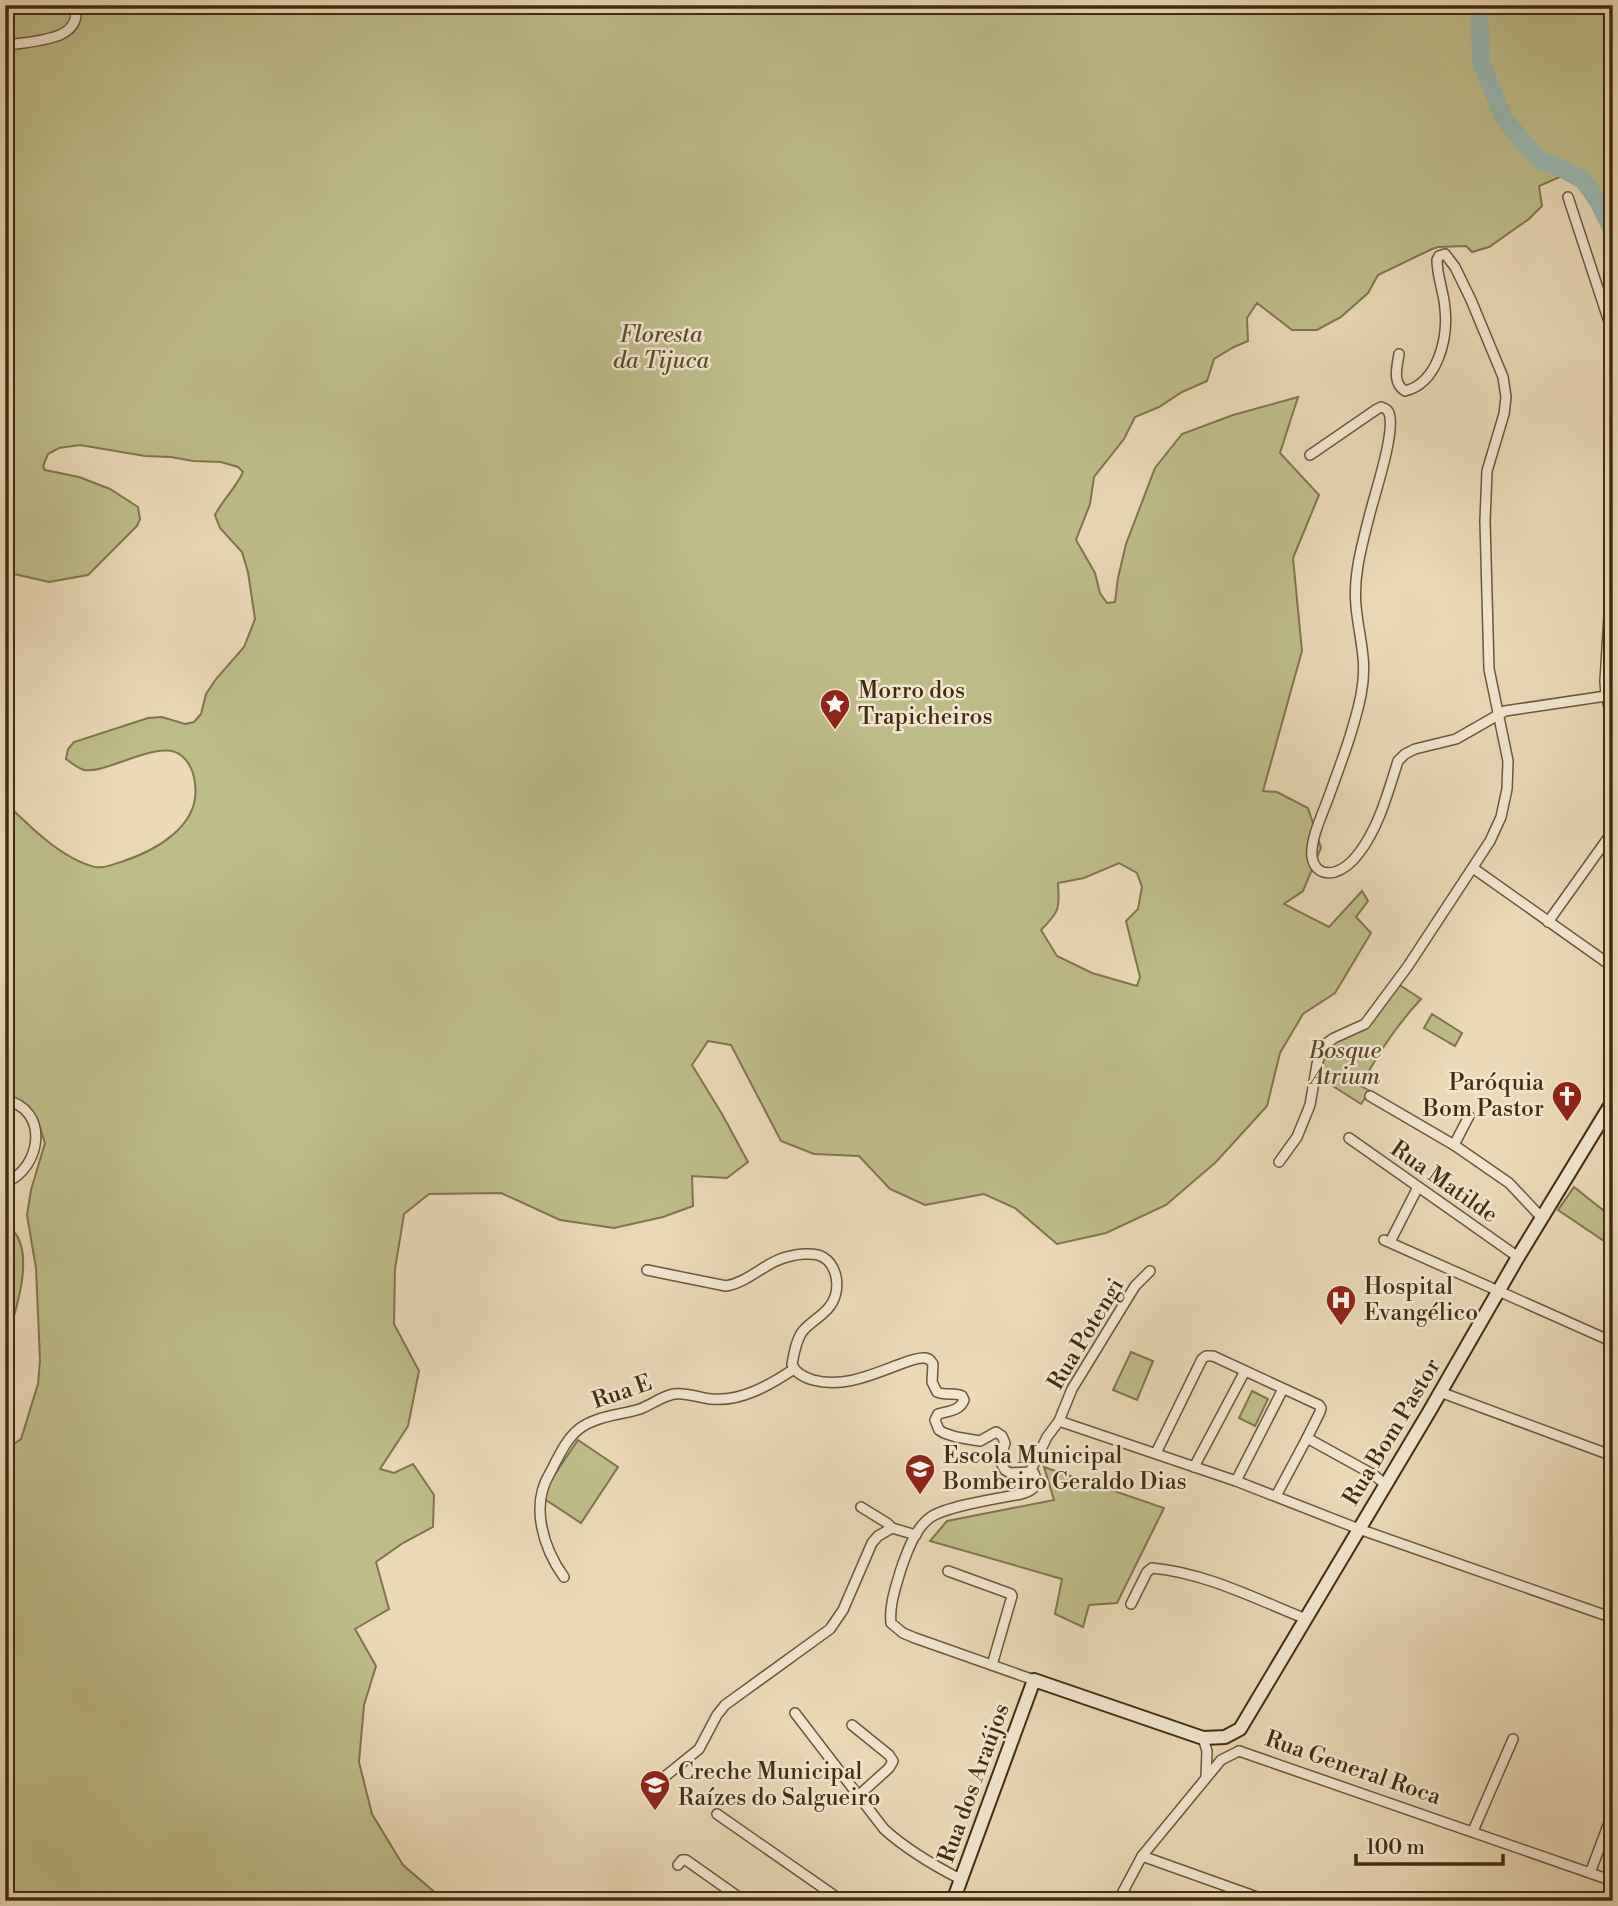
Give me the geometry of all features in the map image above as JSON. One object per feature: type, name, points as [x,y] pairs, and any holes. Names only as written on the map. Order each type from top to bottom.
[{"type":"street","points":[[5,47],[66,34],[74,25],[77,13],[75,5]]},
{"type":"street","points":[[1568,197],[1613,334]]},
{"type":"street","points":[[1279,1162],[1297,1137],[1310,1105],[1317,1063],[1324,1045],[1365,1024],[1408,966],[1490,841],[1501,817],[1507,789],[1508,761],[1489,669],[1485,496],[1487,471],[1504,414],[1506,397],[1503,377],[1476,312],[1455,267],[1445,254],[1437,260],[1445,309],[1439,358],[1432,372],[1422,382],[1405,391],[1400,388],[1396,378],[1399,354]]},
{"type":"street","points":[[1310,455],[1377,409],[1386,409],[1389,414],[1391,423],[1358,569],[1356,604],[1365,661],[1361,695],[1316,830],[1312,850],[1315,867],[1321,872],[1334,872],[1347,866],[1358,855],[1371,836],[1398,761],[1405,754],[1456,739],[1505,711],[1606,695]]},
{"type":"street","points":[[1613,551],[1605,681],[1613,721]]},
{"type":"street","points":[[1549,922],[1613,831]]},
{"type":"street","points":[[1473,868],[1613,967]]},
{"type":"street","points":[[1370,1096],[1454,1145],[1509,1183],[1542,1218]]},
{"type":"street","points":[[5,1100],[17,1103],[25,1110],[36,1129],[37,1141],[24,1170],[15,1179],[5,1183]]},
{"type":"street","name":"Rua Bom Pastor","points":[[1239,1751],[1236,1743],[1240,1729],[1497,1291],[1613,1101]]},
{"type":"street","points":[[1454,1145],[1469,1116]]},
{"type":"street","name":"Rua Matilde","points":[[1349,1138],[1518,1257]]},
{"type":"street","points":[[1418,1187],[1387,1241],[1613,1342]]},
{"type":"street","points":[[647,1270],[726,1286],[738,1283],[783,1258],[816,1254],[825,1258],[832,1266],[836,1291],[831,1305],[802,1333],[793,1355],[794,1369],[805,1377],[831,1383],[859,1379],[910,1361],[928,1359],[933,1364],[932,1382],[937,1392],[959,1394],[964,1400],[961,1406],[954,1410],[938,1414],[935,1420],[939,1430],[949,1436],[980,1441],[998,1433],[1004,1441],[1000,1461],[1005,1470],[1015,1474],[1030,1472]]},
{"type":"street","name":"Rua Potengi","points":[[916,1535],[930,1517],[943,1511],[1030,1491],[1036,1486],[1034,1473],[1030,1472],[1047,1437],[1059,1421],[1079,1377],[1135,1286],[1150,1271]]},
{"type":"street","points":[[1156,1453],[1202,1360],[1206,1356],[1213,1356],[1321,1408],[1276,1496]]},
{"type":"street","name":"Rua E","points":[[564,1577],[547,1546],[539,1501],[545,1481],[566,1445],[580,1428],[640,1409],[674,1394],[712,1399],[745,1395],[769,1385],[794,1369]]},
{"type":"street","points":[[1194,1467],[1245,1371]]},
{"type":"street","points":[[1236,1481],[1283,1389]]},
{"type":"street","points":[[1440,1392],[1613,1456]]},
{"type":"street","name":"Rua Potengi","points":[[1059,1421],[1236,1481],[1359,1529],[1613,1618]]},
{"type":"street","points":[[1307,1437],[1374,1475],[1385,1485]]},
{"type":"street","points":[[861,1507],[887,1522],[892,1528],[916,1535],[906,1553],[891,1606],[891,1623],[903,1633],[1203,1738],[1207,1751],[1206,1777]]},
{"type":"street","points":[[647,1791],[699,1749],[725,1705],[830,1629],[843,1610],[872,1543],[892,1528]]},
{"type":"street","points":[[1132,1605],[1149,1569],[1177,1570],[1204,1577],[1306,1619]]},
{"type":"street","points":[[948,1570],[1012,1596],[992,1665]]},
{"type":"street","name":"Rua dos Araújos","points":[[953,1901],[1034,1680]]},
{"type":"street","points":[[795,1713],[884,1829],[914,1854],[960,1879]]},
{"type":"street","points":[[852,1725],[889,1755],[892,1761],[889,1768],[858,1796]]},
{"type":"street","name":"Rua General Roca","points":[[1203,1738],[1226,1737],[1240,1729]]},
{"type":"street","points":[[1473,1831],[1513,1739]]},
{"type":"street","points":[[1118,1901],[1142,1856],[1221,1760],[1239,1751]]},
{"type":"street","name":"Rua General Roca","points":[[1239,1751],[1613,1881]]},
{"type":"street","points":[[1590,1873],[1613,1812]]},
{"type":"street","points":[[716,1814],[842,1901]]},
{"type":"street","points":[[1142,1856],[1268,1901]]},
{"type":"street","points":[[678,1865],[682,1860],[686,1860],[744,1901]]},
{"type":"green space","name":"Floresta da Tijuca","points":[[5,5],[1613,5],[1613,229],[1608,218],[1571,172],[1539,186],[1542,206],[1529,219],[1489,247],[1472,252],[1466,246],[1438,247],[1378,275],[1368,293],[1341,317],[1317,330],[1292,330],[1257,303],[1247,318],[1248,341],[1214,359],[1207,381],[1135,417],[1124,439],[1094,477],[1090,504],[1076,540],[1095,573],[1100,593],[1107,603],[1115,602],[1126,544],[1155,468],[1182,434],[1233,415],[1298,397],[1280,453],[1319,495],[1293,558],[1302,651],[1263,791],[1277,792],[1308,808],[1321,848],[1303,891],[1284,904],[1329,927],[1362,891],[1368,901],[1356,917],[1371,933],[1335,993],[1303,1014],[1280,1053],[1267,1106],[1216,1162],[1166,1205],[1106,1233],[1057,1244],[1015,1208],[984,1194],[925,1205],[890,1189],[859,1156],[814,1154],[781,1141],[731,1045],[708,1041],[692,1065],[748,1162],[727,1178],[692,1176],[693,1206],[663,1217],[614,1228],[560,1220],[501,1193],[429,1194],[404,1214],[395,1269],[394,1324],[419,1371],[408,1426],[380,1469],[394,1473],[413,1464],[434,1495],[433,1527],[376,1562],[389,1609],[355,1629],[376,1666],[364,1705],[359,1762],[372,1814],[403,1865],[445,1901],[5,1901],[5,1450],[21,1439],[38,1384],[40,1360],[36,1268],[27,1215],[31,1190],[45,1143],[32,1113],[9,1093],[5,1094],[5,802],[58,849],[83,863],[98,867],[121,862],[148,851],[173,835],[183,824],[195,799],[194,776],[182,756],[173,751],[148,753],[94,770],[81,769],[66,759],[68,749],[74,742],[148,718],[162,717],[185,724],[194,722],[201,714],[206,694],[216,679],[244,647],[255,619],[248,572],[242,552],[220,528],[215,515],[243,472],[238,467],[221,462],[145,456],[80,445],[59,448],[48,454],[43,466],[45,470],[79,477],[110,489],[138,507],[140,519],[137,526],[88,575],[49,582],[14,574],[5,569]],"holes":[[[1119,863],[1137,873],[1142,887],[1138,909],[1126,921],[1140,977],[1137,986],[1092,973],[1057,956],[1041,930],[1057,909],[1058,883],[1084,878]]]},
{"type":"green space","name":"Bosque Atrium","points":[[1398,984],[1421,999],[1374,1063],[1361,1086],[1370,1091],[1361,1104],[1317,1076],[1324,1046],[1361,1031]]},
{"type":"green space","points":[[1432,1014],[1462,1033],[1455,1046],[1424,1028]]},
{"type":"green space","points":[[1574,1187],[1613,1218],[1613,1247],[1558,1210]]},
{"type":"green space","points":[[5,1225],[16,1234],[23,1263],[18,1299],[5,1344]]},
{"type":"green space","points":[[1131,1352],[1153,1361],[1137,1400],[1113,1390]]},
{"type":"green space","points":[[1252,1391],[1268,1399],[1255,1426],[1239,1418]]},
{"type":"green space","points":[[578,1440],[618,1467],[581,1523],[540,1496]]},
{"type":"green space","points":[[1044,1467],[1164,1508],[1117,1603],[1089,1605],[1083,1627],[1055,1614],[1062,1579],[930,1541],[947,1521],[1054,1500]]},
{"type":"waterway","points":[[1479,5],[1481,61],[1504,119],[1539,160],[1583,180],[1598,201],[1613,232]]},
{"type":"place","name":"Morro dos Trapicheiros","points":[[835,731]]},
{"type":"place","name":"Paróquia Bom Pastor","points":[[1567,1123]]},
{"type":"place","name":"Hospital Evangélico","points":[[1341,1327]]},
{"type":"place","name":"Escola Municipal Bombeiro Geraldo Dias","points":[[920,1496]]},
{"type":"place","name":"Creche Municipal Raízes do Salgueiro","points":[[655,1812]]}]
